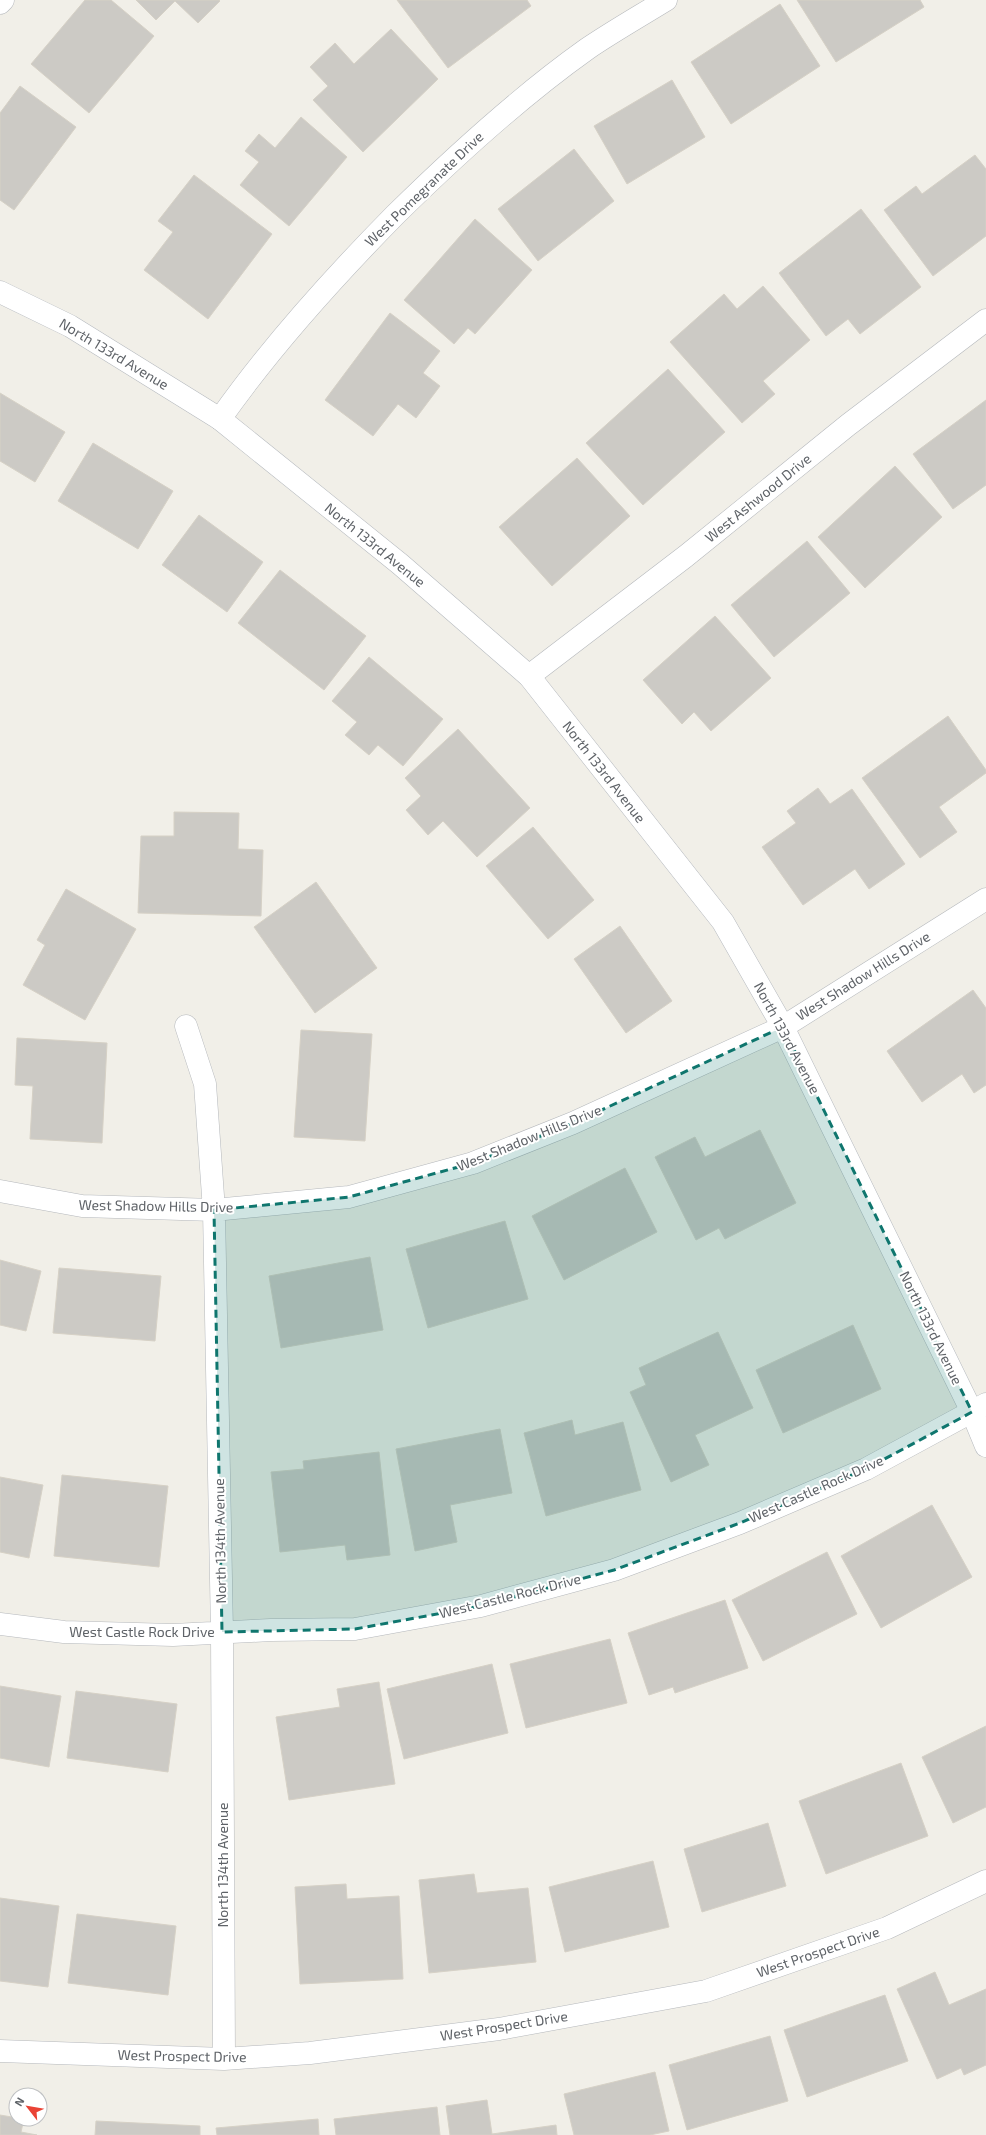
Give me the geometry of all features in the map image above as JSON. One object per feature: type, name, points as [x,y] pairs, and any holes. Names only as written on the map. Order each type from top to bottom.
[{"type":"street","points":[[0,3],[3,0]]},
{"type":"street","name":"West Pomegranate Drive","points":[[220,419],[251,376],[337,274],[434,177],[508,111],[587,49],[666,0]]},
{"type":"street","name":"North 133rd Avenue","points":[[0,292],[70,326],[220,419],[400,564],[529,676],[723,922],[783,1027],[979,1408],[986,1446]]},
{"type":"street","name":"West Ashwood Drive","points":[[529,676],[686,556],[848,425],[986,320]]},
{"type":"street","name":"West Shadow Hills Drive","points":[[0,1191],[82,1206],[214,1210],[348,1197],[473,1163],[573,1124],[783,1027],[986,899]]},
{"type":"street","name":"North 134th Avenue","points":[[186,1026],[205,1084],[214,1210],[222,1632],[224,2059]]},
{"type":"street","name":"West Castle Rock Drive","points":[[0,1624],[64,1632],[173,1635],[355,1628],[481,1606],[614,1570],[740,1522],[866,1469],[979,1408]]},
{"type":"street","name":"West Prospect Drive","points":[[0,2051],[224,2059],[310,2053],[499,2029],[706,1991],[887,1928],[986,1881]]},
{"type":"highlighted area","points":[[783,1027],[972,1412],[866,1469],[740,1523],[614,1570],[481,1606],[355,1629],[222,1632],[214,1210],[349,1197],[473,1163],[573,1123]]},
{"type":"building","points":[[85,0],[111,0],[154,36],[89,113],[31,64]]},
{"type":"building","points":[[136,0],[220,1],[198,23],[175,1],[156,20]]},
{"type":"building","points":[[397,0],[527,0],[531,6],[448,68]]},
{"type":"building","points":[[797,0],[920,0],[924,7],[836,62]]},
{"type":"building","points":[[780,4],[820,66],[731,124],[691,62]]},
{"type":"building","points":[[391,29],[438,79],[363,152],[313,100],[328,86],[310,67],[335,43],[354,64]]},
{"type":"building","points":[[672,80],[705,137],[627,184],[594,126]]},
{"type":"building","points":[[20,86],[76,127],[14,210],[0,200],[0,113]]},
{"type":"building","points":[[301,117],[347,157],[289,226],[240,185],[259,162],[245,151],[259,134],[275,148]]},
{"type":"building","points":[[574,149],[614,201],[538,261],[498,209]]},
{"type":"building","points":[[975,155],[986,169],[986,236],[933,276],[884,210],[916,186],[922,194]]},
{"type":"building","points":[[194,175],[272,234],[208,319],[144,270],[173,232],[158,221]]},
{"type":"building","points":[[861,209],[921,287],[860,334],[848,319],[826,336],[779,273]]},
{"type":"building","points":[[475,219],[532,270],[475,334],[468,328],[454,344],[404,300]]},
{"type":"building","points":[[763,286],[810,340],[763,381],[775,394],[742,423],[670,342],[724,294],[737,309]]},
{"type":"building","points":[[390,313],[440,351],[423,373],[440,386],[416,418],[398,404],[373,436],[325,400]]},
{"type":"building","points":[[668,369],[725,432],[643,505],[586,443]]},
{"type":"building","points":[[0,393],[65,432],[35,482],[0,461]]},
{"type":"building","points":[[986,400],[986,485],[953,509],[913,454]]},
{"type":"building","points":[[93,443],[173,491],[138,549],[58,501]]},
{"type":"building","points":[[577,458],[630,516],[552,586],[499,527]]},
{"type":"building","points":[[895,466],[942,517],[865,588],[818,537]]},
{"type":"building","points":[[199,515],[263,562],[227,612],[162,565]]},
{"type":"building","points":[[807,541],[850,593],[774,657],[731,605]]},
{"type":"building","points":[[280,570],[366,636],[324,690],[238,623]]},
{"type":"building","points":[[715,616],[771,678],[711,731],[694,712],[682,724],[643,680]]},
{"type":"building","points":[[369,657],[443,719],[403,766],[378,745],[369,755],[345,735],[357,722],[332,701]]},
{"type":"building","points":[[948,716],[986,770],[986,773],[939,807],[957,832],[920,858],[862,778]]},
{"type":"building","points":[[458,729],[530,808],[477,857],[443,821],[428,835],[406,810],[421,796],[405,778]]},
{"type":"building","points":[[818,788],[830,804],[852,789],[905,864],[869,889],[855,869],[803,905],[762,847],[796,823],[787,811]]},
{"type":"building","points":[[174,812],[239,813],[238,849],[263,850],[261,916],[138,913],[141,836],[174,836]]},
{"type":"building","points":[[533,827],[594,900],[548,939],[486,866]]},
{"type":"building","points":[[316,882],[377,968],[315,1013],[254,927]]},
{"type":"building","points":[[66,889],[136,929],[85,1020],[23,985],[45,945],[37,940]]},
{"type":"building","points":[[620,926],[672,1001],[626,1033],[574,959]]},
{"type":"building","points":[[973,990],[986,1008],[986,1085],[974,1093],[962,1074],[922,1102],[887,1051]]},
{"type":"building","points":[[301,1030],[372,1034],[365,1141],[294,1137]]},
{"type":"building","points":[[17,1038],[107,1043],[102,1143],[30,1139],[33,1086],[15,1085]]},
{"type":"building","points":[[760,1130],[796,1203],[725,1239],[719,1228],[696,1240],[655,1157],[695,1137],[705,1157]]},
{"type":"building","points":[[625,1168],[657,1232],[564,1280],[532,1216]]},
{"type":"building","points":[[505,1221],[528,1299],[428,1328],[406,1249]]},
{"type":"building","points":[[370,1257],[383,1330],[281,1348],[269,1276]]},
{"type":"building","points":[[0,1260],[41,1271],[26,1331],[0,1325]]},
{"type":"building","points":[[59,1268],[161,1276],[155,1341],[53,1333]]},
{"type":"building","points":[[853,1325],[881,1389],[783,1433],[756,1370]]},
{"type":"building","points":[[718,1332],[753,1408],[695,1435],[709,1465],[671,1482],[630,1392],[646,1385],[639,1368]]},
{"type":"building","points":[[572,1420],[575,1435],[623,1422],[641,1490],[546,1516],[524,1433]]},
{"type":"building","points":[[500,1429],[512,1493],[450,1505],[457,1542],[415,1551],[396,1449]]},
{"type":"building","points":[[379,1452],[390,1555],[347,1560],[345,1545],[280,1552],[271,1472],[304,1469],[303,1461]]},
{"type":"building","points":[[62,1475],[168,1486],[159,1567],[54,1556]]},
{"type":"building","points":[[0,1477],[43,1485],[29,1558],[0,1552]]},
{"type":"building","points":[[932,1505],[972,1577],[881,1628],[841,1556]]},
{"type":"building","points":[[827,1552],[857,1614],[763,1661],[732,1600]]},
{"type":"building","points":[[725,1600],[748,1668],[675,1693],[673,1687],[649,1695],[628,1633]]},
{"type":"building","points":[[610,1639],[627,1703],[526,1728],[510,1664]]},
{"type":"building","points":[[492,1664],[508,1733],[404,1759],[387,1689]]},
{"type":"building","points":[[379,1682],[395,1784],[289,1800],[276,1717],[340,1707],[337,1689]]},
{"type":"building","points":[[0,1686],[61,1696],[49,1767],[0,1758]]},
{"type":"building","points":[[76,1691],[177,1704],[168,1772],[67,1758]]},
{"type":"building","points":[[986,1726],[986,1807],[953,1823],[922,1757]]},
{"type":"building","points":[[901,1763],[928,1836],[826,1874],[799,1801]]},
{"type":"building","points":[[768,1823],[786,1886],[702,1912],[684,1849]]},
{"type":"building","points":[[653,1861],[669,1927],[565,1952],[549,1887]]},
{"type":"building","points":[[474,1874],[477,1893],[528,1888],[536,1962],[429,1973],[419,1880]]},
{"type":"building","points":[[346,1884],[347,1899],[399,1896],[403,1979],[300,1984],[295,1887]]},
{"type":"building","points":[[0,1898],[59,1906],[48,1987],[0,1981]]},
{"type":"building","points":[[77,1914],[176,1926],[168,1995],[68,1983]]},
{"type":"building","points":[[935,1972],[949,2005],[986,1989],[986,2065],[964,2075],[961,2068],[937,2079],[897,1989]]},
{"type":"building","points":[[885,1995],[908,2061],[807,2097],[784,2030]]},
{"type":"building","points":[[770,2036],[788,2101],[687,2130],[669,2065]]},
{"type":"building","points":[[655,2072],[669,2131],[650,2135],[574,2135],[564,2094]]},
{"type":"building","points":[[487,2100],[492,2134],[556,2125],[557,2135],[450,2135],[446,2106]]},
{"type":"building","points":[[437,2107],[440,2135],[336,2135],[334,2119]]},
{"type":"building","points":[[0,2115],[8,2116],[8,2127],[22,2127],[21,2132],[37,2135],[0,2135]]},
{"type":"building","points":[[318,2119],[319,2135],[217,2135],[216,2128]]},
{"type":"building","points":[[96,2121],[200,2126],[200,2135],[95,2135]]}]
